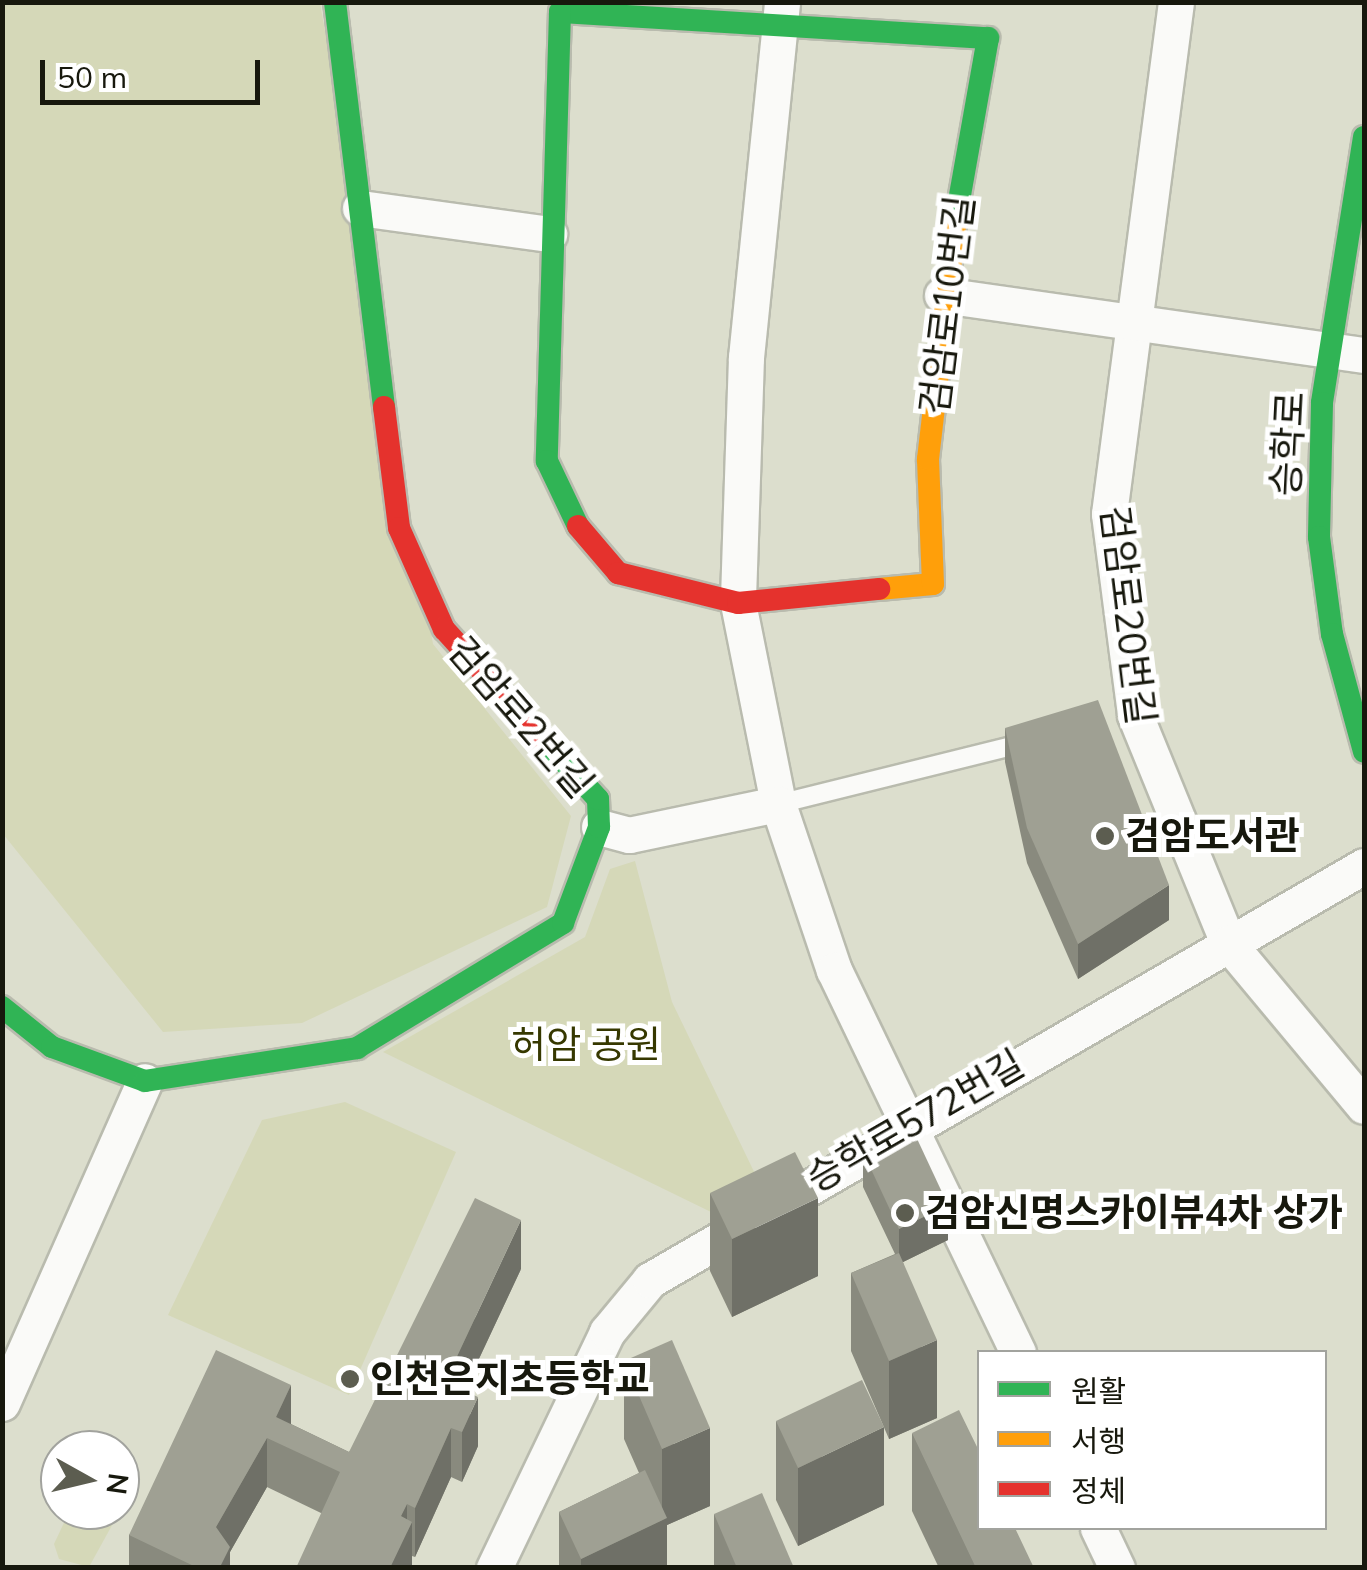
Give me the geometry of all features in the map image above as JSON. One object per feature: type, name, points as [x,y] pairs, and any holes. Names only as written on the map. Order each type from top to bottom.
[{"type":"street","name":"검암로2번길","points":[[2,1008],[52,1048],[145,1081],[357,1048],[563,923],[599,827],[598,799],[444,629],[399,528],[334,2]]},
{"type":"street","name":"검암로20번길","points":[[1176,2],[1130,316],[1109,514],[1125,717],[1228,943],[1364,1106]]},
{"type":"street","name":"검암로10번길","points":[[560,12],[782,12],[988,38],[942,296],[928,459],[933,584],[738,603],[618,574],[569,516],[547,461],[549,234],[560,12]]},
{"type":"street","points":[[782,12],[746,358],[738,603],[778,804],[834,970],[912,1121],[1017,1350]]},
{"type":"street","name":"승학로","points":[[1364,137],[1347,353],[1318,537],[1332,634],[1364,752]]},
{"type":"street","points":[[360,208],[549,234]]},
{"type":"street","points":[[942,296],[1130,316],[1347,353]]},
{"type":"street","points":[[599,827],[630,835],[778,804]]},
{"type":"street","name":"승학로572번길","points":[[494,1568],[608,1332],[650,1280],[912,1121],[1364,866]]},
{"type":"street","points":[[4,1397],[145,1081]]},
{"type":"street","points":[[1099,1530],[1117,1568]]},
{"type":"lane","points":[[778,804],[1060,734]]},
{"type":"green space","points":[[2,3],[320,3],[433,644],[571,816],[547,907],[302,1023],[163,1032],[3,834]]},
{"type":"green space","name":"허암 공원","points":[[635,861],[672,1002],[760,1184],[711,1212],[383,1052],[585,937],[610,869]]},
{"type":"green space","points":[[345,1102],[456,1152],[349,1395],[168,1315],[262,1120]]},
{"type":"green space","points":[[61,1530],[109,1530],[89,1567],[59,1559],[54,1544]]},
{"type":"building","name":"검암도서관","points":[[1098,700],[1169,885],[1078,944],[1027,828],[1005,728]]},
{"type":"building","points":[[912,1128],[948,1205],[899,1229],[863,1152]]},
{"type":"building","points":[[795,1152],[818,1198],[732,1239],[710,1193]]},
{"type":"building","points":[[475,1198],[521,1220],[445,1382],[478,1397],[462,1432],[451,1428],[415,1508],[407,1504],[401,1516],[412,1522],[390,1568],[296,1568],[340,1472],[267,1438],[216,1527],[230,1547],[221,1565],[198,1568],[129,1535],[131,1530],[140,1530],[140,1512],[216,1350],[291,1385],[276,1417],[349,1452]]},
{"type":"building","points":[[899,1253],[937,1340],[889,1361],[851,1273]]},
{"type":"building","points":[[672,1340],[710,1428],[662,1449],[624,1361]]},
{"type":"building","points":[[862,1380],[884,1427],[798,1468],[776,1421]]},
{"type":"building","points":[[959,1410],[977,1447],[977,1530],[1016,1530],[1034,1568],[976,1568],[912,1433]]},
{"type":"building","points":[[645,1470],[667,1518],[581,1559],[559,1512]]},
{"type":"building","points":[[762,1493],[794,1568],[737,1568],[714,1514]]},
{"type":"traffic: fast","points":[[335,2],[384,407]]},
{"type":"traffic: fast","points":[[560,12],[988,38],[955,224]]},
{"type":"traffic: fast","points":[[560,12],[547,461],[578,526]]},
{"type":"traffic: fast","points":[[1364,137],[1322,403],[1319,537],[1332,634],[1364,752]]},
{"type":"traffic: fast","points":[[2,1007],[52,1047],[145,1081],[357,1048],[563,923],[599,827],[598,799],[547,743]]},
{"type":"traffic: slow","points":[[879,589],[933,584],[928,459],[955,224]]},
{"type":"traffic: jam","points":[[384,407],[399,528],[444,629],[547,743]]},
{"type":"traffic: jam","points":[[578,526],[618,573],[738,603],[879,589]]},
{"type":"place","name":"검암도서관","points":[[1105,836]]},
{"type":"place","name":"검암신명스카이뷰4차 상가","points":[[905,1213]]},
{"type":"place","name":"인천은지초등학교","points":[[350,1379]]}]
